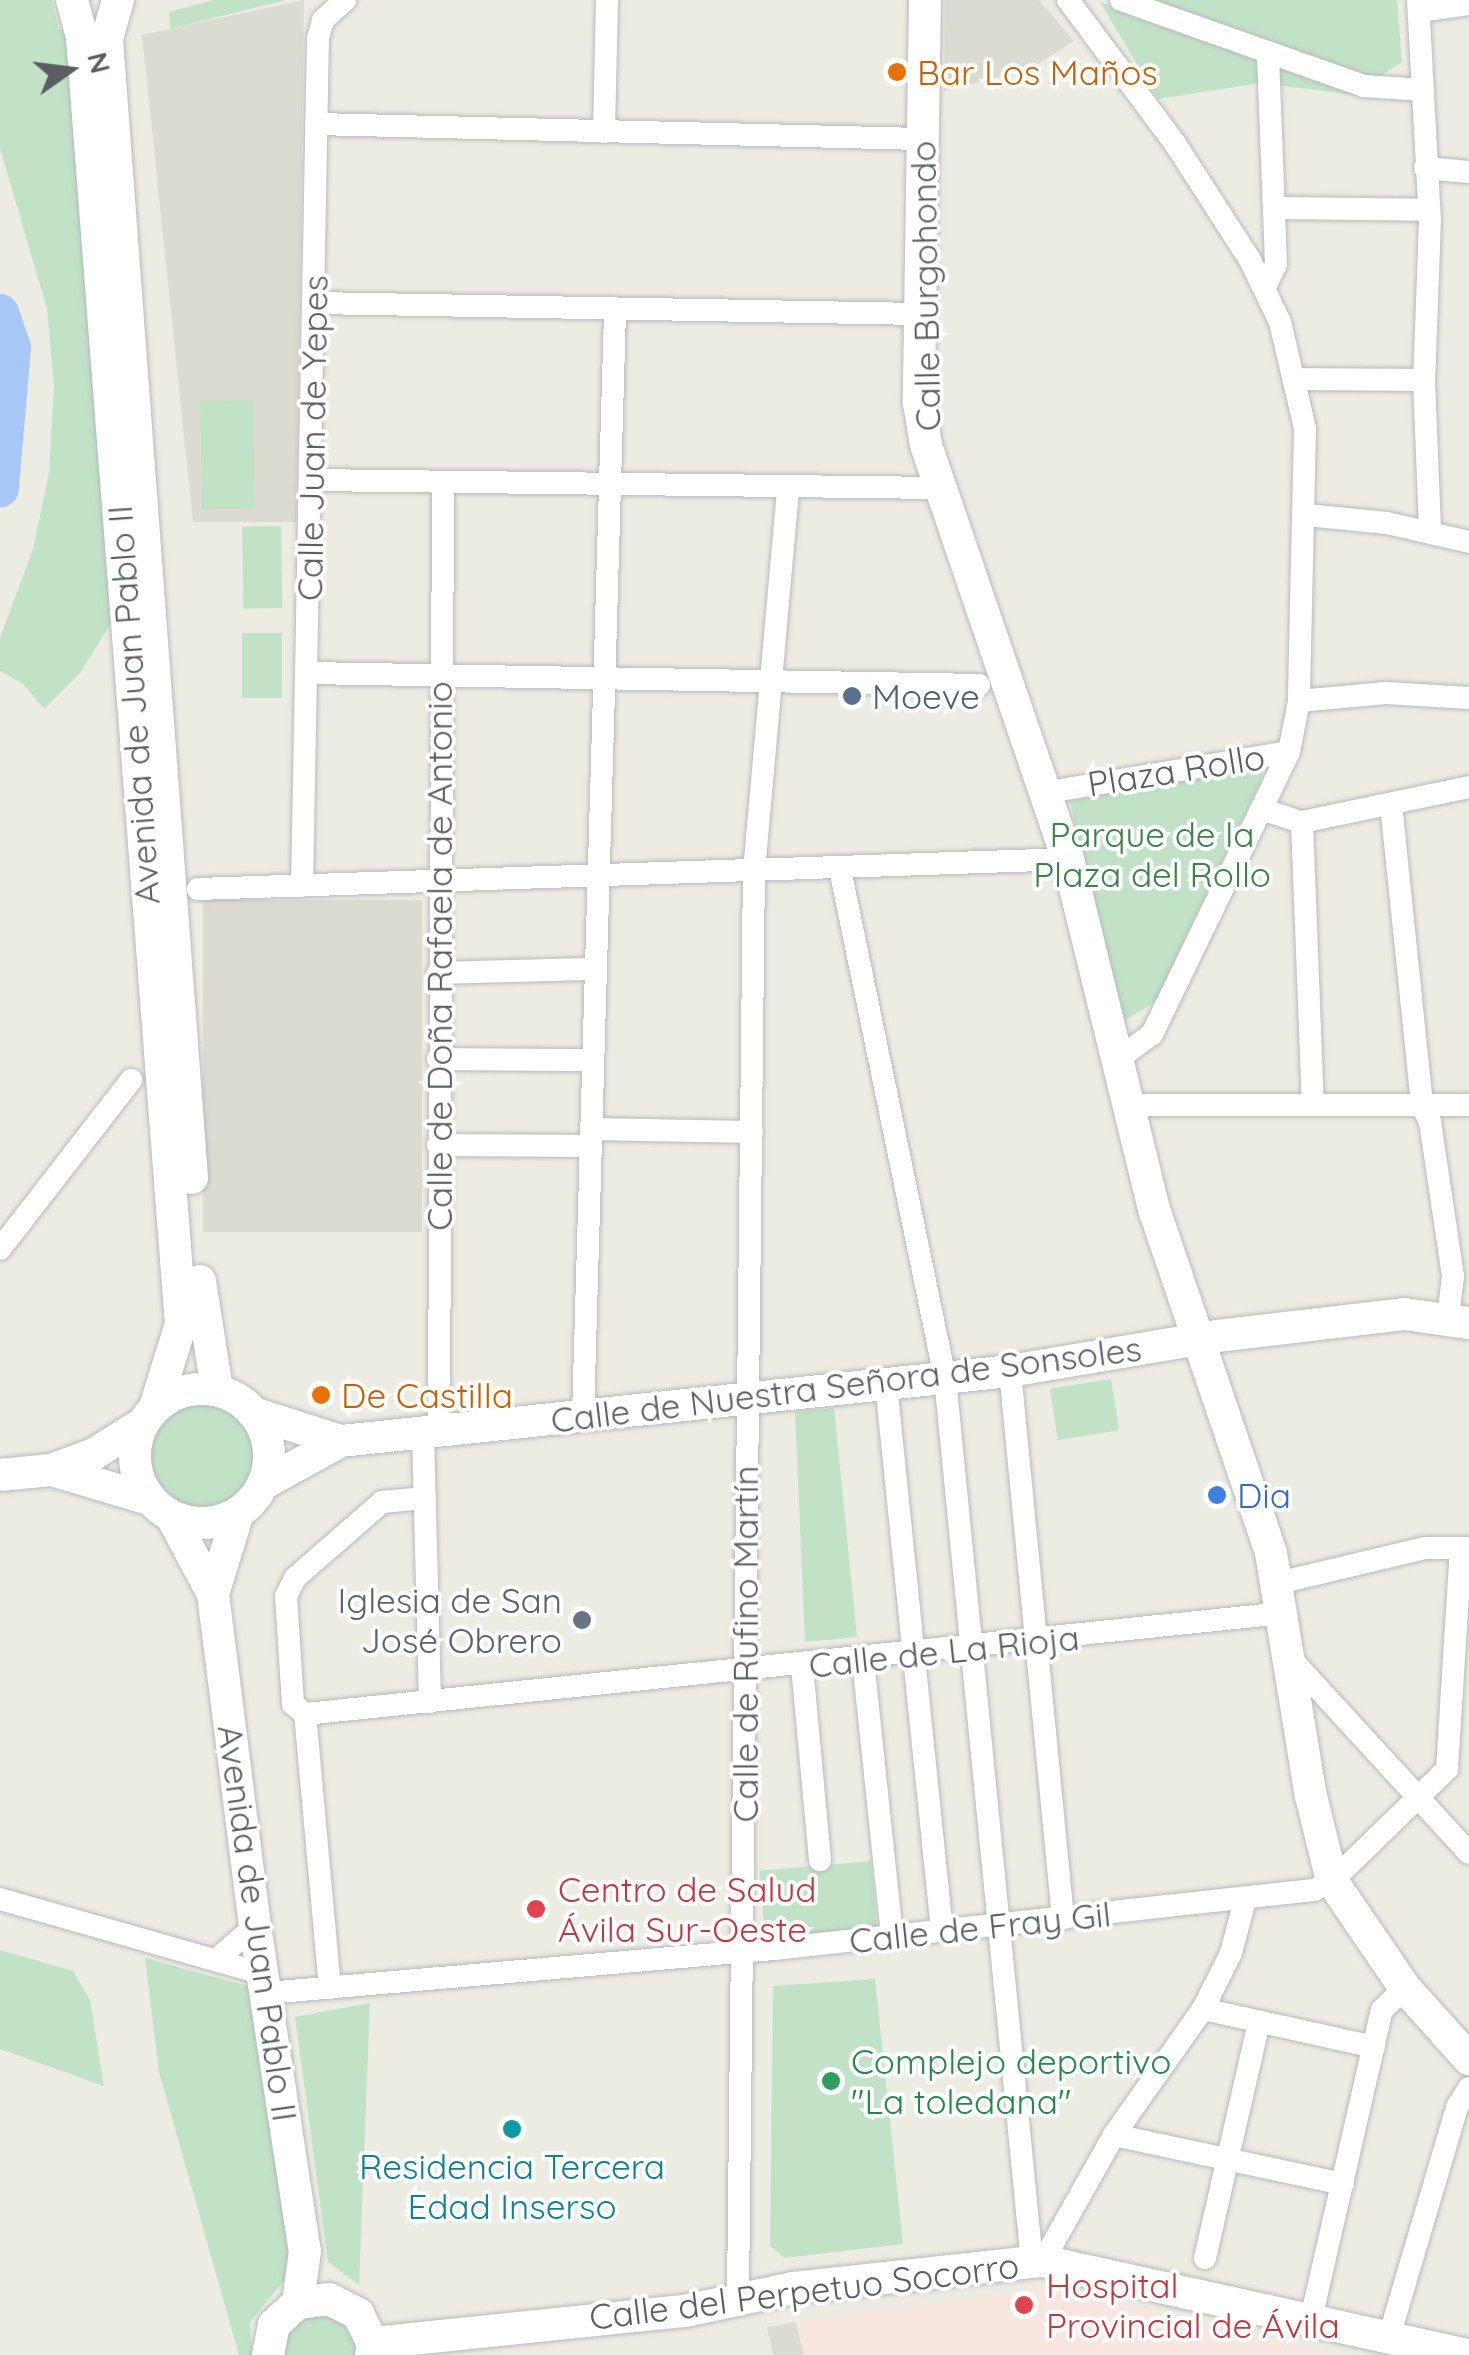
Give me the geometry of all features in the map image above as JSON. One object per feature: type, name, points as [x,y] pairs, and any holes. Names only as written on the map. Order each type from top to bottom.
[{"type":"street","name":"Avenida de Juan Pablo II","points":[[72,0],[82,38],[181,1324],[149,1415]]},
{"type":"street","name":"Avenida de Juan Pablo II","points":[[118,0],[107,39],[203,1322],[217,1390]]},
{"type":"street","name":"Calle Juan de Yepes","points":[[302,886],[318,38],[322,20],[345,0]]},
{"type":"street","points":[[604,132],[607,0]]},
{"type":"street","name":"Calle Burgohondo","points":[[925,0],[922,426],[1042,793]]},
{"type":"street","points":[[1068,0],[1174,142],[1264,288],[1295,378],[1308,515],[1299,701],[1289,752]]},
{"type":"street","points":[[1121,0],[1364,86],[1423,90]]},
{"type":"street","points":[[1430,532],[1424,380],[1428,210],[1418,5],[1469,4]]},
{"type":"street","points":[[1264,288],[1276,264],[1275,208],[1268,172],[1268,52]]},
{"type":"street","points":[[316,124],[923,139]]},
{"type":"street","points":[[1424,168],[1469,172]]},
{"type":"street","points":[[1275,208],[1428,210]]},
{"type":"street","points":[[314,303],[920,314]]},
{"type":"street","points":[[583,1416],[615,308]]},
{"type":"street","points":[[1295,378],[1424,380]]},
{"type":"street","points":[[311,480],[940,488]]},
{"type":"street","name":"Calle de Doña Rafaela de Antonio","points":[[430,1702],[425,1498],[431,1432],[438,1145],[443,482]]},
{"type":"street","name":"Calle de Rufino Martín","points":[[738,2297],[754,872],[788,488]]},
{"type":"street","points":[[1308,515],[1430,532],[1469,542]]},
{"type":"street","points":[[308,673],[979,686]]},
{"type":"street","points":[[1299,701],[1386,693],[1469,698]]},
{"type":"street","name":"Plaza Rollo","points":[[1289,752],[1042,793],[1068,859],[1129,1106],[1196,1340],[1281,1598],[1311,1796],[1332,1881]]},
{"type":"street","name":"Plaza Rollo","points":[[1118,1060],[1152,1034],[1289,752]]},
{"type":"street","points":[[1264,810],[1302,822],[1469,787]]},
{"type":"street","points":[[1391,804],[1422,1106],[1446,1228],[1461,1273],[1458,1320]]},
{"type":"street","points":[[1302,822],[1313,1102]]},
{"type":"street","points":[[198,889],[1068,859]]},
{"type":"street","points":[[840,869],[944,1378],[1038,2262]]},
{"type":"street","points":[[438,973],[596,969]]},
{"type":"street","points":[[438,1059],[593,1060]]},
{"type":"street","points":[[0,1249],[131,1080]]},
{"type":"street","points":[[1129,1106],[1313,1102],[1469,1105]]},
{"type":"street","points":[[438,1145],[752,1132]]},
{"type":"street","points":[[1446,1228],[1469,1221]]},
{"type":"street","name":"Calle de Nuestra Señora de Sonsoles","points":[[263,1484],[342,1441],[1010,1372],[1196,1340],[1404,1314],[1458,1320]]},
{"type":"street","points":[[1010,1372],[1062,1918]]},
{"type":"street","points":[[886,1384],[942,1931]]},
{"type":"street","points":[[0,1475],[52,1470],[94,1454],[194,1389],[217,1390],[253,1413],[266,1435],[263,1484],[238,1513],[217,1522],[161,1508],[52,1470]]},
{"type":"street","name":"Calle de Nuestra Señora de Sonsoles","points":[[253,1413],[342,1441]]},
{"type":"street","points":[[149,1415],[134,1449],[137,1476],[161,1508]]},
{"type":"street","name":"Avenida de Juan Pablo II","points":[[330,1988],[305,1714],[292,1704],[289,1586],[382,1502],[425,1498]]},
{"type":"street","name":"Avenida de Juan Pablo II","points":[[161,1508],[213,1594],[254,1926],[314,2301]]},
{"type":"street","name":"Avenida de Juan Pablo II","points":[[213,1594],[238,1513]]},
{"type":"street","points":[[1465,1548],[1458,1767],[1421,1795],[1332,1881],[1405,1988],[1469,2059]]},
{"type":"street","name":"Calle de La Rioja","points":[[305,1714],[971,1650],[1204,1623],[1390,1555],[1465,1548]]},
{"type":"street","points":[[863,1660],[892,1936]]},
{"type":"street","points":[[1293,1661],[1421,1795],[1469,1853]]},
{"type":"street","points":[[802,1666],[820,1860]]},
{"type":"street","name":"Calle de Fray Gil","points":[[265,1984],[330,1988],[742,1952],[1244,1900],[1314,1890],[1332,1881]]},
{"type":"street","points":[[0,1899],[217,1959],[265,1984]]},
{"type":"street","points":[[1038,2262],[1114,2136],[1203,2009],[1231,1953],[1244,1900]]},
{"type":"street","points":[[217,1959],[254,1926]]},
{"type":"street","points":[[1312,2319],[1382,2010],[1405,1988]]},
{"type":"street","points":[[1203,2009],[1374,2047]]},
{"type":"street","points":[[1205,2258],[1259,2022]]},
{"type":"street","points":[[1390,2337],[1408,2260],[1469,2088]]},
{"type":"street","points":[[1114,2136],[1343,2184]]},
{"type":"street","name":"Calle del Perpetuo Socorro","points":[[372,2349],[685,2310],[738,2297],[1038,2262],[1466,2355]]},
{"type":"street","points":[[268,2355],[274,2325],[314,2301],[358,2314],[372,2349]]},
{"type":"shaded area","points":[[304,0],[296,522],[193,522],[142,35]]},
{"type":"shaded area","points":[[945,0],[1039,0],[1074,41],[1030,69],[944,91]]},
{"type":"shaded area","points":[[203,900],[422,900],[422,1232],[203,1232]]},
{"type":"shaded area","name":"Hospital Provincial de Ávila","points":[[1050,2288],[1338,2355],[804,2355],[796,2322]]},
{"type":"shaded area","points":[[796,2322],[804,2355],[773,2355],[767,2327]]},
{"type":"green space","points":[[0,0],[52,0],[59,30],[69,28],[115,617],[80,673],[44,709],[23,684],[0,671],[0,638],[33,549],[49,473],[54,385],[47,309],[0,148]]},
{"type":"green space","points":[[214,0],[286,0],[170,29],[169,12]]},
{"type":"green space","points":[[1149,0],[1397,0],[1402,62],[1377,78]]},
{"type":"green space","points":[[1100,2],[1371,97],[1261,83],[1158,99]]},
{"type":"green space","points":[[253,400],[255,508],[202,509],[200,401]]},
{"type":"green space","points":[[281,526],[282,608],[243,609],[242,527]]},
{"type":"green space","points":[[242,633],[282,633],[282,698],[242,698]]},
{"type":"green space","name":"Parque de la Plaza del Rollo","points":[[1256,765],[1264,771],[1260,782],[1155,1002],[1122,1022],[1070,801]]},
{"type":"green space","points":[[1111,1379],[1119,1430],[1058,1440],[1050,1389]]},
{"type":"green space","points":[[202,1399],[223,1403],[241,1415],[253,1433],[257,1454],[253,1475],[241,1493],[223,1505],[202,1509],[181,1505],[163,1493],[151,1475],[147,1454],[151,1433],[163,1415],[181,1403]]},
{"type":"green space","points":[[834,1408],[857,1637],[805,1642],[795,1412]]},
{"type":"green space","points":[[871,1861],[877,1928],[765,1938],[759,1871]]},
{"type":"green space","points":[[0,1950],[73,1971],[90,2000],[104,2086],[0,2049]]},
{"type":"green space","points":[[145,1958],[251,1987],[292,2271],[250,2322],[252,2355],[239,2355],[159,2072]]},
{"type":"green space","name":"Complejo deportivo \"La toledana\"","points":[[875,1979],[903,2244],[785,2258],[770,2246],[773,1986]]},
{"type":"green space","points":[[370,2003],[359,2285],[328,2262],[295,2017]]},
{"type":"green space","points":[[330,2314],[350,2328],[357,2355],[280,2355],[286,2331],[305,2315]]},
{"type":"waterway","points":[[0,313],[12,347],[0,488]]},
{"type":"place","name":"Bar Los Maños","points":[[897,72]]},
{"type":"place","name":"Moeve","points":[[852,696]]},
{"type":"place","name":"De Castilla","points":[[321,1395]]},
{"type":"place","name":"Dia","points":[[1217,1495]]},
{"type":"place","name":"Iglesia de San José Obrero","points":[[582,1620]]},
{"type":"place","name":"Centro de Salud Ávila Sur-Oeste","points":[[536,1909]]},
{"type":"place","name":"Complejo deportivo \"La toledana\"","points":[[831,2081]]},
{"type":"place","name":"Residencia Tercera Edad Inserso","points":[[512,2129]]},
{"type":"place","name":"Hospital Provincial de Ávila","points":[[1024,2305]]}]
